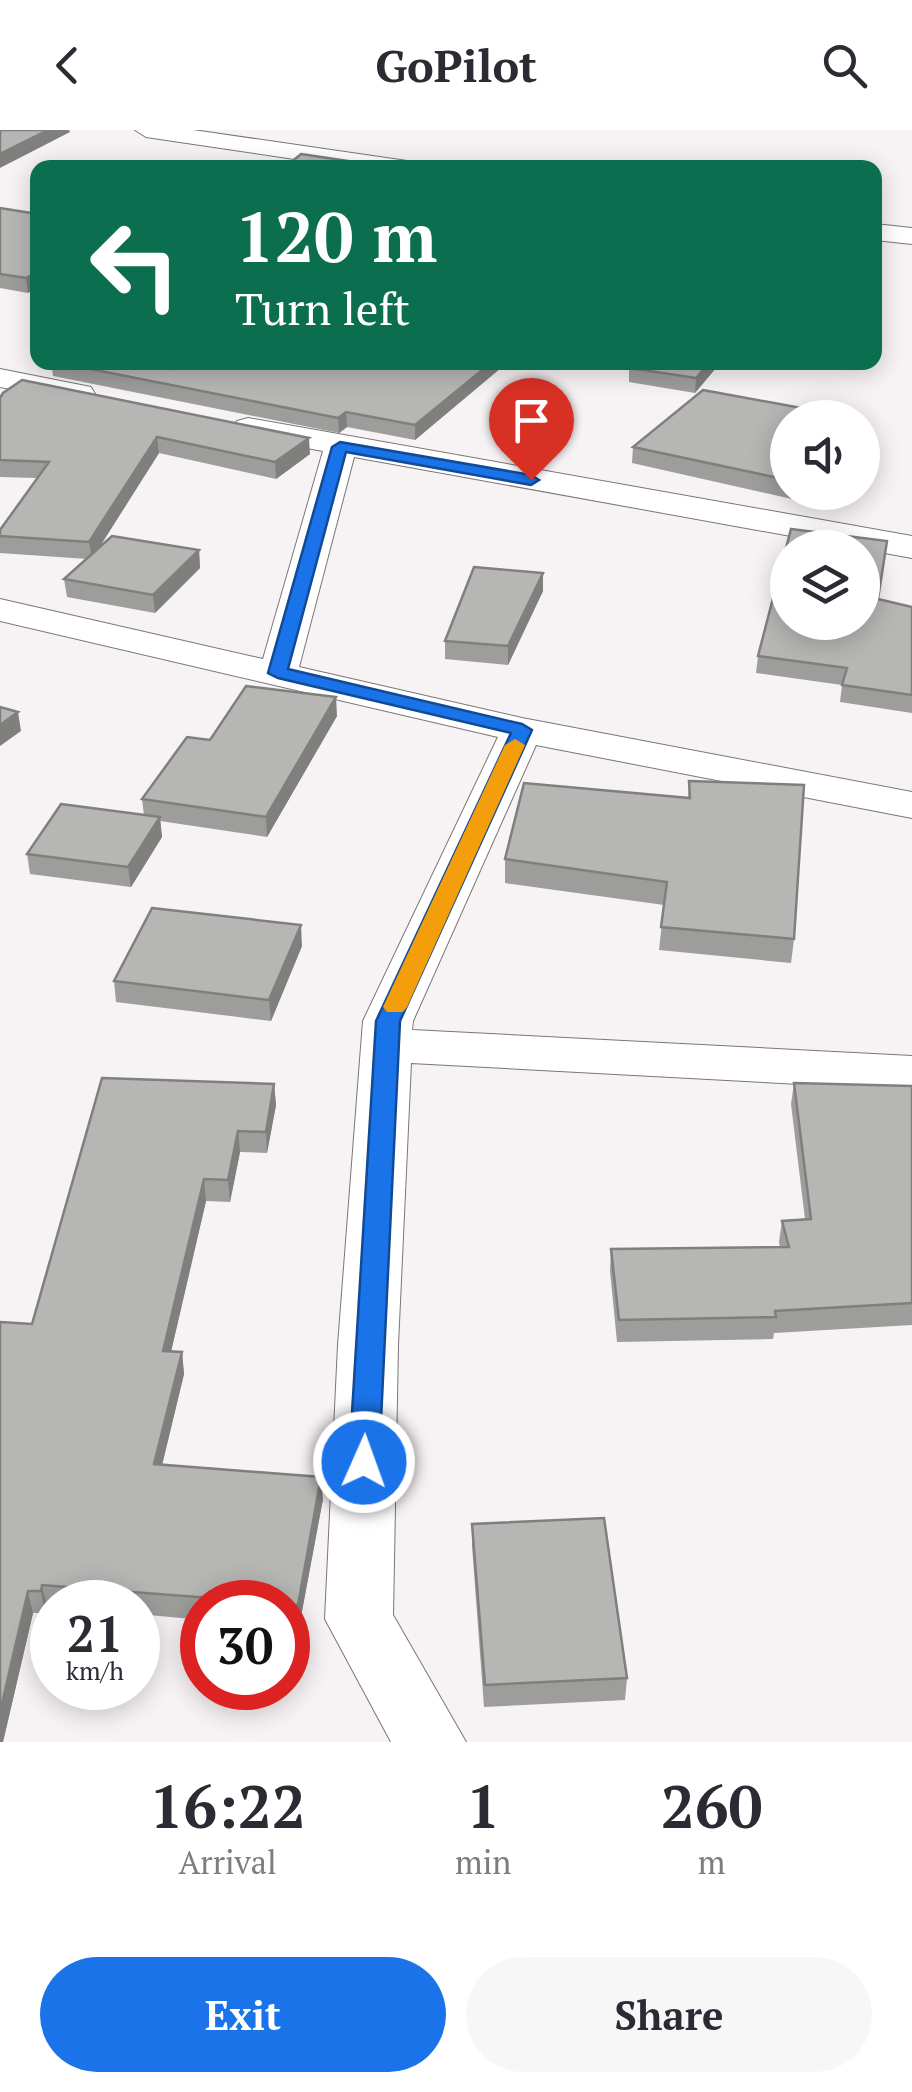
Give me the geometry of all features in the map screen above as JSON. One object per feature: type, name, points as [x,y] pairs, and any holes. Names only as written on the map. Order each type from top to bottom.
[{"type":"street","points":[[146,130],[352,160]]},
{"type":"street","points":[[882,233],[912,236]]},
{"type":"street","points":[[0,378],[113,401]]},
{"type":"street","points":[[208,420],[340,447],[912,547]]},
{"type":"street","points":[[278,673],[340,447]]},
{"type":"street","points":[[0,610],[522,730],[912,804]]},
{"type":"street","points":[[430,1742],[359,1618],[368,1346],[388,1021],[522,730]]},
{"type":"street","points":[[386,1046],[912,1073]]},
{"type":"building","points":[[0,130],[48,130],[0,154]]},
{"type":"building","points":[[301,154],[342,160],[294,160]]},
{"type":"building","points":[[0,208],[30,213],[30,276],[0,274]]},
{"type":"building","points":[[95,370],[482,370],[415,425],[346,412],[338,418]]},
{"type":"building","points":[[642,370],[703,370],[696,378]]},
{"type":"building","points":[[22,380],[309,438],[275,462],[157,437],[89,542],[0,536],[0,530],[49,462],[0,460],[0,398]]},
{"type":"building","points":[[703,390],[770,402],[770,476],[633,447]]},
{"type":"building","points":[[112,536],[199,550],[153,595],[64,579]]},
{"type":"building","points":[[880,540],[887,541],[880,586]]},
{"type":"building","points":[[474,567],[543,573],[508,646],[445,641]]},
{"type":"building","points":[[880,599],[912,607],[912,695],[842,685],[847,668],[758,656],[770,610],[770,640],[880,640]]},
{"type":"building","points":[[246,686],[336,697],[266,817],[142,799],[187,737],[210,740]]},
{"type":"building","points":[[0,707],[18,712],[0,725]]},
{"type":"building","points":[[689,781],[804,785],[794,939],[661,927],[667,882],[505,859],[524,783],[690,798]]},
{"type":"building","points":[[61,804],[160,817],[128,867],[27,854]]},
{"type":"building","points":[[152,908],[301,925],[269,1000],[114,981]]},
{"type":"building","points":[[102,1078],[274,1084],[266,1132],[238,1131],[228,1180],[204,1179],[163,1351],[182,1352],[154,1464],[321,1477],[302,1580],[180,1580],[180,1596],[160,1594],[160,1580],[30,1580],[0,1712],[0,1322],[32,1324]]},
{"type":"building","points":[[794,1083],[912,1086],[912,1303],[775,1311],[776,1317],[619,1320],[611,1249],[789,1247],[782,1221],[811,1219]]},
{"type":"building","points":[[604,1518],[627,1678],[485,1685],[472,1524]]},
{"type":"slow traffic","points":[[395,1007],[515,745]]},
{"type":"route","points":[[364,1462],[388,1021],[522,730],[278,673],[340,447],[531,480]]}]
